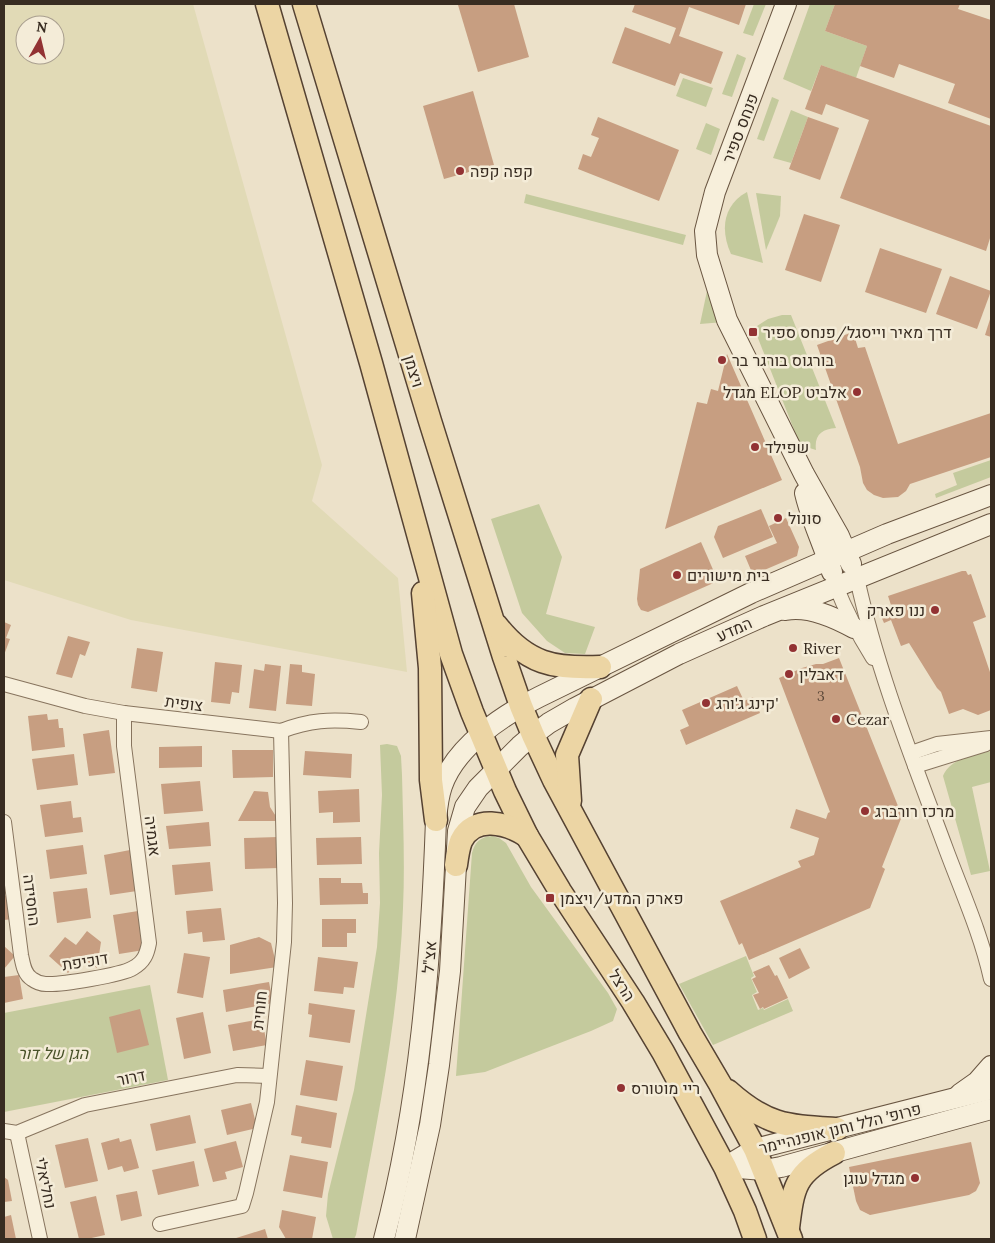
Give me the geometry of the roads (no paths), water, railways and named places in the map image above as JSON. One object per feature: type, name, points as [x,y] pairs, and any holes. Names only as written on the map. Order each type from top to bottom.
[{"type":"main road","points":[[267,4],[417,525],[451,654],[481,735]]},
{"type":"main road","name":"ויצמן","points":[[304,4],[430,421],[521,706],[533,735]]},
{"type":"main road","name":"פנחס ספיר","points":[[786,4],[715,192],[706,231],[706,255],[727,320],[804,474],[839,536],[837,556]]},
{"type":"main road","name":"המדע","points":[[521,706],[751,593],[933,516],[991,495]]},
{"type":"main road","name":"המדע","points":[[497,770],[533,735],[550,723],[591,699],[680,654],[764,616],[991,524]]},
{"type":"main road","points":[[417,525],[430,668],[431,771],[436,820]]},
{"type":"main road","points":[[837,556],[857,578]]},
{"type":"main road","points":[[836,586],[837,556]]},
{"type":"main road","points":[[764,616],[789,609],[803,610],[828,615],[854,628]]},
{"type":"main road","points":[[493,620],[506,637],[517,647],[541,662],[573,668],[600,667]]},
{"type":"main road","points":[[571,812],[567,755],[591,699]]},
{"type":"main road","name":"אצ\"ל","points":[[384,1239],[402,1165],[420,1046],[430,948],[436,820],[442,787],[447,775],[464,750],[521,706]]},
{"type":"main road","name":"הרצל","points":[[481,735],[527,836],[663,1052],[725,1167],[755,1239]]},
{"type":"main road","points":[[533,735],[571,812],[690,1033],[755,1148],[789,1234]]},
{"type":"main road","name":"אצ\"ל","points":[[405,1239],[425,1148],[438,1074],[450,971],[458,831],[469,799],[497,770]]},
{"type":"main road","points":[[456,865],[461,840],[478,825],[493,823],[508,826],[527,836]]},
{"type":"main road","points":[[951,1099],[977,1082],[991,1066]]},
{"type":"main road","points":[[720,1084],[742,1103],[774,1122],[793,1126],[837,1129]]},
{"type":"main road","name":"פרופ׳ הלל וחנן אופנהיימר","points":[[725,1167],[755,1148],[991,1089]]},
{"type":"main road","name":"פרופ׳ הלל וחנן אופנהיימר","points":[[725,1167],[764,1170],[781,1167],[991,1109]]},
{"type":"main road","points":[[970,1115],[991,1120]]},
{"type":"main road","points":[[789,1234],[792,1197],[800,1179],[807,1170],[834,1153]]},
{"type":"street","points":[[857,578],[882,671],[913,760],[981,939],[991,979]]},
{"type":"street","points":[[836,586],[854,628],[882,671]]},
{"type":"street","name":"צופית","points":[[4,684],[85,706],[124,713],[281,732],[296,726],[323,720],[361,722]]},
{"type":"street","name":"אגמיה","points":[[124,713],[124,746],[149,943],[146,954],[141,962]]},
{"type":"street","name":"חוחית","points":[[160,1224],[242,1206],[263,1119],[270,1076],[284,942],[285,903],[281,732]]},
{"type":"street","points":[[913,760],[937,744],[991,738]]},
{"type":"street","points":[[913,760],[991,742]]},
{"type":"street","name":"החסידה","points":[[4,822],[22,962],[32,980]]},
{"type":"street","name":"דוכיפת","points":[[32,980],[46,984],[59,984],[121,973],[132,969],[141,962]]},
{"type":"street","name":"דרור","points":[[11,1132],[85,1105],[221,1077],[236,1075],[270,1076]]},
{"type":"street","name":"נחליאלי","points":[[11,1132],[40,1239]]},
{"type":"place","name":"קפה קפה","points":[[460,171]]},
{"type":"place","name":"דרך מאיר וייסגל/פנחס ספיר","points":[[753,332]]},
{"type":"place","name":"בורגוס בורגר בר","points":[[722,360]]},
{"type":"place","name":"מגדל ELOP אלביט","points":[[857,392]]},
{"type":"place","name":"שפילד","points":[[755,447]]},
{"type":"place","name":"סונול","points":[[778,518]]},
{"type":"place","name":"בית מישורים","points":[[677,575]]},
{"type":"place","name":"ננו פארק","points":[[935,610]]},
{"type":"place","name":"River","points":[[793,648]]},
{"type":"place","name":"דאבלין","points":[[789,674]]},
{"type":"place","name":"קינג ג'ורג'","points":[[706,703]]},
{"type":"place","name":"Cezar","points":[[836,719]]},
{"type":"place","name":"מרכז רורברג","points":[[865,811]]},
{"type":"place","name":"פארק המדע/ויצמן","points":[[550,898]]},
{"type":"place","name":"ריי מוטורס","points":[[621,1088]]},
{"type":"place","name":"מגדל עוגן","points":[[915,1178]]},
{"type":"park label","name":"הגן של דור","points":[[53,1053]]}]
